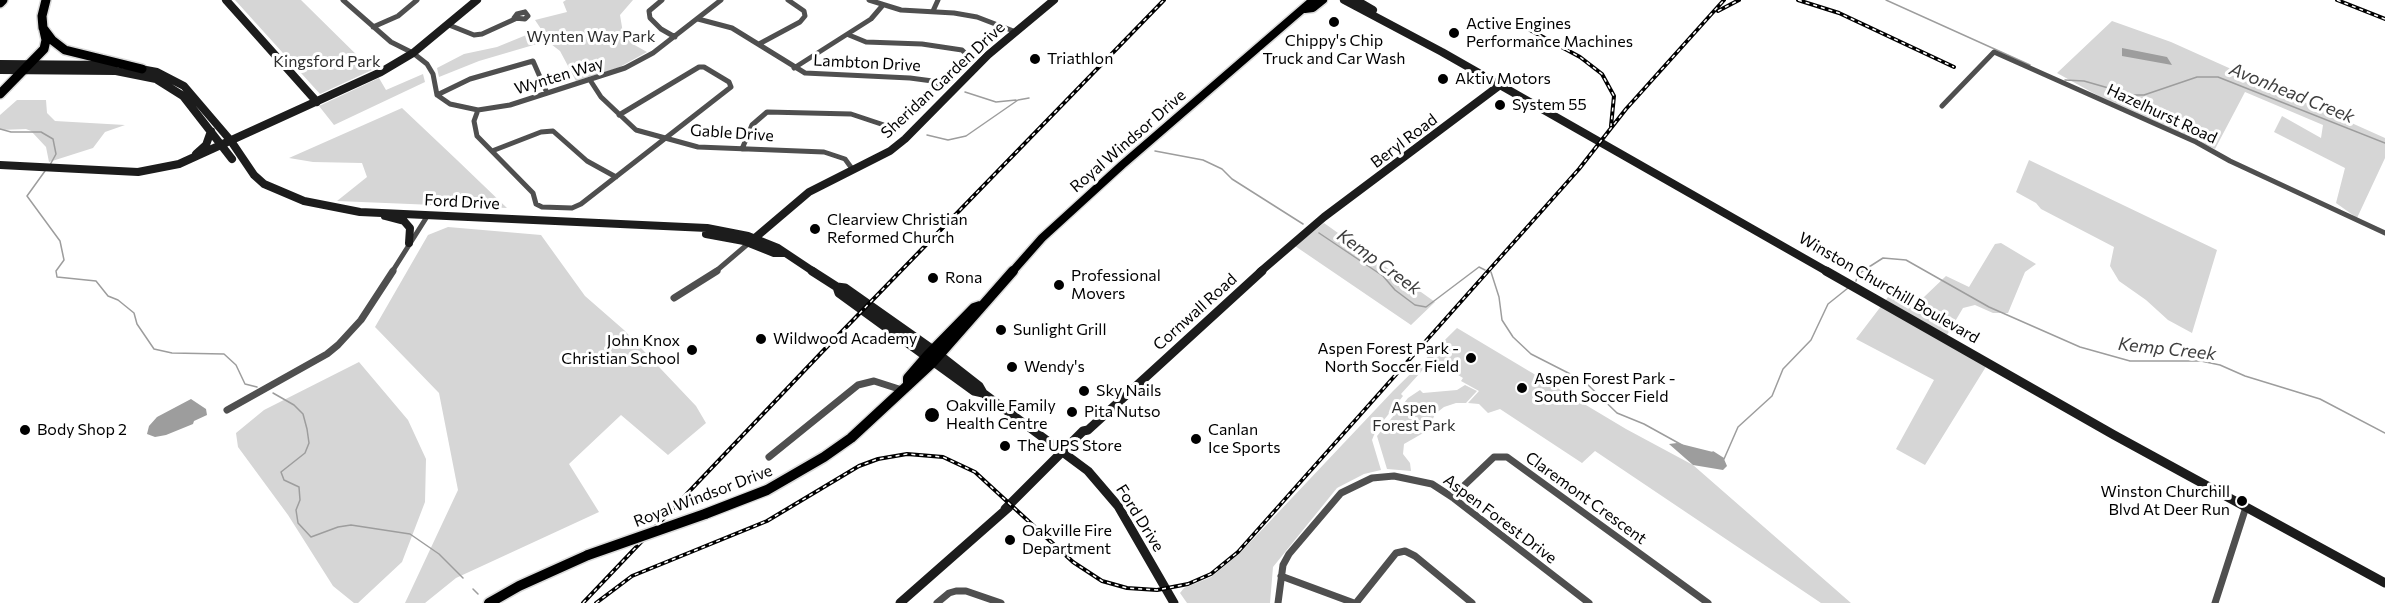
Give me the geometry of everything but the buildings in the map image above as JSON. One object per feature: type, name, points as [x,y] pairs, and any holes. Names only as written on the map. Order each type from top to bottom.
[{"type":"highway","points":[[0,94],[46,44],[42,16],[46,0]]},
{"type":"highway","points":[[43,28],[52,40],[65,50],[141,69]]},
{"type":"main road","points":[[226,0],[317,102]]},
{"type":"main road","name":"Royal Windsor Drive","points":[[489,603],[519,586],[588,555],[767,490],[825,457],[879,414],[905,387],[914,381],[933,356],[980,311],[980,306],[1049,231],[1313,0]]},
{"type":"main road","name":"Royal Windsor Drive","points":[[1305,9],[1313,8],[1323,0]]},
{"type":"main road","name":"Winston Churchill Boulevard","points":[[1344,0],[1379,17],[1500,85],[2114,435],[2385,583]]},
{"type":"main road","name":"Winston Churchill Boulevard","points":[[1356,0],[1377,13],[1379,17]]},
{"type":"main road","points":[[179,164],[381,72],[413,53]]},
{"type":"main road","name":"Ford Drive","points":[[0,64],[116,71],[156,79],[183,96],[232,159]]},
{"type":"main road","name":"Ford Drive","points":[[0,70],[26,67],[109,65],[141,69],[172,78],[184,86],[231,141],[243,157],[243,162],[264,184],[284,194],[327,207],[428,215],[693,229],[752,241],[774,253],[783,252],[837,287],[839,293],[933,356],[974,391],[983,393],[1065,452],[1098,481],[1118,506],[1174,603]]},
{"type":"main road","name":"Beryl Road","points":[[1324,217],[1500,85]]},
{"type":"main road","points":[[191,159],[206,145],[211,131]]},
{"type":"main road","points":[[0,165],[138,172],[187,164],[216,154],[243,162]]},
{"type":"main road","name":"Sheridan Garden Drive","points":[[752,241],[810,192],[854,170]]},
{"type":"main road","points":[[380,212],[387,217],[404,221],[410,228],[409,243]]},
{"type":"main road","name":"Cornwall Road","points":[[900,603],[1005,509],[1009,508],[1065,452],[1088,434],[1088,430],[1282,252],[1324,217]]},
{"type":"street","points":[[343,0],[391,42],[413,53],[427,64],[433,73],[437,95],[470,79],[533,61],[547,93]]},
{"type":"street","points":[[373,27],[398,16],[417,0]]},
{"type":"street","points":[[413,53],[477,0]]},
{"type":"street","points":[[662,0],[649,11],[650,18],[661,29],[675,37]]},
{"type":"street","name":"Wynten Way","points":[[437,95],[450,104],[478,110],[510,105],[590,80],[625,68],[654,53],[721,0]]},
{"type":"street","points":[[759,44],[800,22],[805,16],[804,11],[788,0]]},
{"type":"street","points":[[869,0],[901,10],[933,11],[977,17],[1016,32]]},
{"type":"street","points":[[933,11],[938,0]]},
{"type":"street","name":"Sheridan Garden Drive","points":[[854,170],[890,151],[905,139],[979,64],[1054,0]]},
{"type":"street","points":[[794,68],[872,19],[883,5]]},
{"type":"street","name":"Lambton Drive","points":[[698,19],[732,28],[794,68],[817,75],[910,78],[940,82]]},
{"type":"street","points":[[449,25],[474,35],[482,34],[515,20]]},
{"type":"street","points":[[742,149],[752,125],[767,112],[851,114],[893,126],[900,123],[966,57],[965,51],[922,44],[866,42],[849,35]]},
{"type":"street","name":"Hazelhurst Road","points":[[1942,106],[1994,52],[2196,142],[2230,161],[2385,233]]},
{"type":"street","points":[[478,110],[474,129],[533,193],[536,204],[542,207],[577,207],[731,87],[729,82],[704,67],[699,67],[619,115]]},
{"type":"street","name":"Gable Drive","points":[[590,80],[601,97],[636,130],[698,147],[824,152],[845,159],[854,170]]},
{"type":"street","points":[[492,151],[541,132],[553,131],[587,162],[616,177]]},
{"type":"street","points":[[228,410],[327,354],[338,345],[361,320],[428,215]]},
{"type":"street","name":"Sheridan Garden Drive","points":[[674,298],[713,274],[752,241]]},
{"type":"street","points":[[769,457],[858,385],[874,381],[905,387]]},
{"type":"street","name":"Claremont Crescent","points":[[1452,497],[1494,457],[1507,457],[1708,603]]},
{"type":"street","name":"Aspen Forest Drive","points":[[1278,603],[1283,565],[1289,554],[1341,493],[1355,484],[1372,478],[1394,476],[1432,484],[1452,497],[1589,603]]},
{"type":"street","points":[[2215,603],[2246,507]]},
{"type":"street","points":[[1281,576],[1355,603],[1401,551],[1415,556],[1472,603]]},
{"type":"street","points":[[937,603],[949,593],[966,591],[1001,603]]},
{"type":"green space","name":"Kingsford Park","points":[[235,0],[301,0],[372,70],[320,94]]},
{"type":"green space","name":"Wynten Way Park","points":[[566,0],[633,0],[620,15],[623,33],[631,43],[647,52],[618,68],[576,81],[560,51],[547,41],[479,61],[439,77],[437,68],[464,54],[497,47],[541,29],[535,20],[567,12],[563,2]]},
{"type":"green space","points":[[2112,21],[2171,42],[2385,138],[2385,158],[2357,218],[2336,203],[2345,168],[2274,132],[2282,116],[2321,138],[2323,125],[2245,92],[2215,149],[2104,99],[2057,73]]},
{"type":"green space","points":[[423,74],[425,82],[334,125],[319,106],[379,78],[386,90]]},
{"type":"green space","points":[[17,100],[46,100],[47,113],[55,121],[125,125],[105,132],[93,148],[49,162],[46,147],[31,131],[26,129],[0,130],[0,115]]},
{"type":"green space","points":[[402,108],[507,208],[337,201],[367,177],[362,163],[313,162],[289,158]]},
{"type":"green space","points":[[2029,160],[2217,250],[2192,333],[2168,320],[2146,300],[2119,281],[2110,266],[2114,247],[2041,209],[2036,203],[2016,192]]},
{"type":"green space","points":[[1324,223],[1435,302],[1411,325],[1295,246]]},
{"type":"green space","points":[[448,227],[541,235],[585,296],[624,330],[696,406],[706,423],[668,455],[621,415],[569,464],[599,512],[456,578],[425,603],[405,603],[458,490],[439,393],[375,327],[428,235]]},
{"type":"green space","points":[[2001,243],[2036,264],[2025,272],[2008,313],[1993,313],[1975,305],[1963,308],[1944,340],[1987,365],[1925,465],[1896,449],[1934,380],[1856,339],[1888,297],[1910,302],[1924,297],[1946,276],[1969,287],[1995,244]]},
{"type":"green space","points":[[1457,328],[1626,429],[1693,465],[1851,603],[1821,603],[1595,451],[1582,463],[1500,409],[1488,413],[1479,404],[1468,403],[1479,391],[1461,381],[1463,378],[1437,362],[1434,365],[1429,363],[1401,394],[1403,396],[1376,430],[1372,440],[1381,470],[1364,474],[1337,488],[1273,567],[1270,603],[1187,603],[1180,593],[1184,588],[1211,577],[1239,554],[1393,391]]},
{"type":"green space","points":[[359,362],[408,420],[426,459],[425,502],[402,562],[358,603],[354,603],[333,586],[288,515],[238,447],[236,433],[264,410]]},
{"type":"green space","name":"Aspen Forest Park","points":[[1465,385],[1477,391],[1466,403],[1444,407],[1435,414],[1432,428],[1404,444],[1403,454],[1410,463],[1411,471],[1387,469],[1377,436],[1408,398],[1420,390],[1423,393],[1457,390]]},
{"type":"shaded area","points":[[2122,48],[2167,57],[2172,65],[2122,56]]},
{"type":"shaded area","points":[[191,399],[206,409],[207,415],[194,421],[193,424],[166,435],[155,437],[147,434],[149,426],[157,417]]},
{"type":"shaded area","points":[[1677,443],[1713,452],[1724,459],[1727,466],[1723,470],[1693,465],[1669,444]]},
{"type":"waterway","name":"Avonhead Creek","points":[[1886,0],[2030,65]]},
{"type":"waterway","name":"Avonhead Creek","points":[[2065,80],[2084,81],[2133,95],[2144,95],[2197,77],[2218,77],[2385,143]]},
{"type":"waterway","points":[[965,92],[996,102],[1016,100]]},
{"type":"waterway","points":[[927,135],[948,140],[966,136],[1018,100],[1029,98]]},
{"type":"waterway","points":[[0,129],[11,132],[41,132],[53,139],[56,154],[50,165]]},
{"type":"waterway","name":"Kemp Creek","points":[[1155,151],[1203,160],[1222,169],[1232,179],[1303,224]]},
{"type":"waterway","points":[[45,171],[27,196],[60,241],[64,260],[56,271],[57,277],[96,281],[108,296],[118,300],[134,313],[137,324],[154,349],[172,353],[224,354],[236,365],[245,384],[257,387]]},
{"type":"waterway","name":"Kemp Creek","points":[[1319,233],[1383,276],[1395,290],[1415,305],[1426,307],[1479,267],[1485,270]]},
{"type":"waterway","name":"Kemp Creek","points":[[1856,281],[1858,274],[1883,258],[1906,260],[1989,307],[2080,347],[2130,361],[2201,361],[2220,365],[2245,376],[2320,399],[2385,433]]},
{"type":"waterway","name":"Kemp Creek","points":[[1491,272],[1499,297],[1502,320],[1513,337],[1531,354],[1584,381],[1617,413],[1644,424],[1682,445]]},
{"type":"waterway","name":"Kemp Creek","points":[[1713,452],[1724,459],[1738,427],[1772,396],[1783,369],[1811,340],[1828,304],[1848,288]]},
{"type":"waterway","points":[[273,393],[294,405],[303,414],[307,429],[309,443],[305,453],[281,472],[284,480],[299,487],[300,500],[296,510],[298,523],[311,537],[338,527],[351,525],[410,534],[439,554],[463,578]]},
{"type":"waterway","points":[[473,589],[478,594]]},
{"type":"railway","points":[[583,603],[822,352],[1164,0]]},
{"type":"railway","points":[[596,603],[632,576],[767,521],[859,466],[878,459],[907,454],[943,457],[975,472],[1073,562],[1102,581],[1127,588],[1157,590],[1188,584],[1211,574],[1238,552],[1579,169],[1626,109],[1724,0]]},
{"type":"railway","points":[[1718,11],[1739,0]]},
{"type":"railway","points":[[1798,0],[1839,13],[1954,67]]},
{"type":"railway","points":[[2337,0],[2385,19]]},
{"type":"railway","points":[[1517,23],[1580,57],[1602,74],[1614,96],[1611,126]]},
{"type":"place","name":"Chippy's Chip Truck and Car Wash","points":[[1334,22]]},
{"type":"place","name":"Active Engines Performance Machines","points":[[1454,33]]},
{"type":"place","name":"Triathlon","points":[[1035,59]]},
{"type":"place","name":"Aktiv Motors","points":[[1443,79]]},
{"type":"place","name":"System 55","points":[[1500,105]]},
{"type":"place","name":"Clearview Christian Reformed Church","points":[[815,229]]},
{"type":"place","name":"Rona","points":[[933,278]]},
{"type":"place","name":"Professional Movers","points":[[1059,285]]},
{"type":"place","name":"Sunlight Grill","points":[[1001,330]]},
{"type":"place","name":"Wildwood Academy","points":[[761,339]]},
{"type":"place","name":"John Knox Christian School","points":[[692,350]]},
{"type":"place","name":"Aspen Forest Park - North Soccer Field","points":[[1471,358]]},
{"type":"place","name":"Wendy's","points":[[1012,367]]},
{"type":"place","name":"Aspen Forest Park - South Soccer Field","points":[[1522,388]]},
{"type":"place","name":"Sky Nails","points":[[1084,391]]},
{"type":"place","name":"Pita Nutso","points":[[1072,412]]},
{"type":"place","name":"Oakville Family Health Centre","points":[[932,415]]},
{"type":"place","name":"Body Shop 2","points":[[25,430]]},
{"type":"place","name":"Canlan Ice Sports","points":[[1196,439]]},
{"type":"place","name":"The UPS Store","points":[[1005,446]]},
{"type":"place","name":"Winston Churchill Blvd At Deer Run","points":[[2242,501]]},
{"type":"place","name":"Oakville Fire Department","points":[[1010,540]]}]
